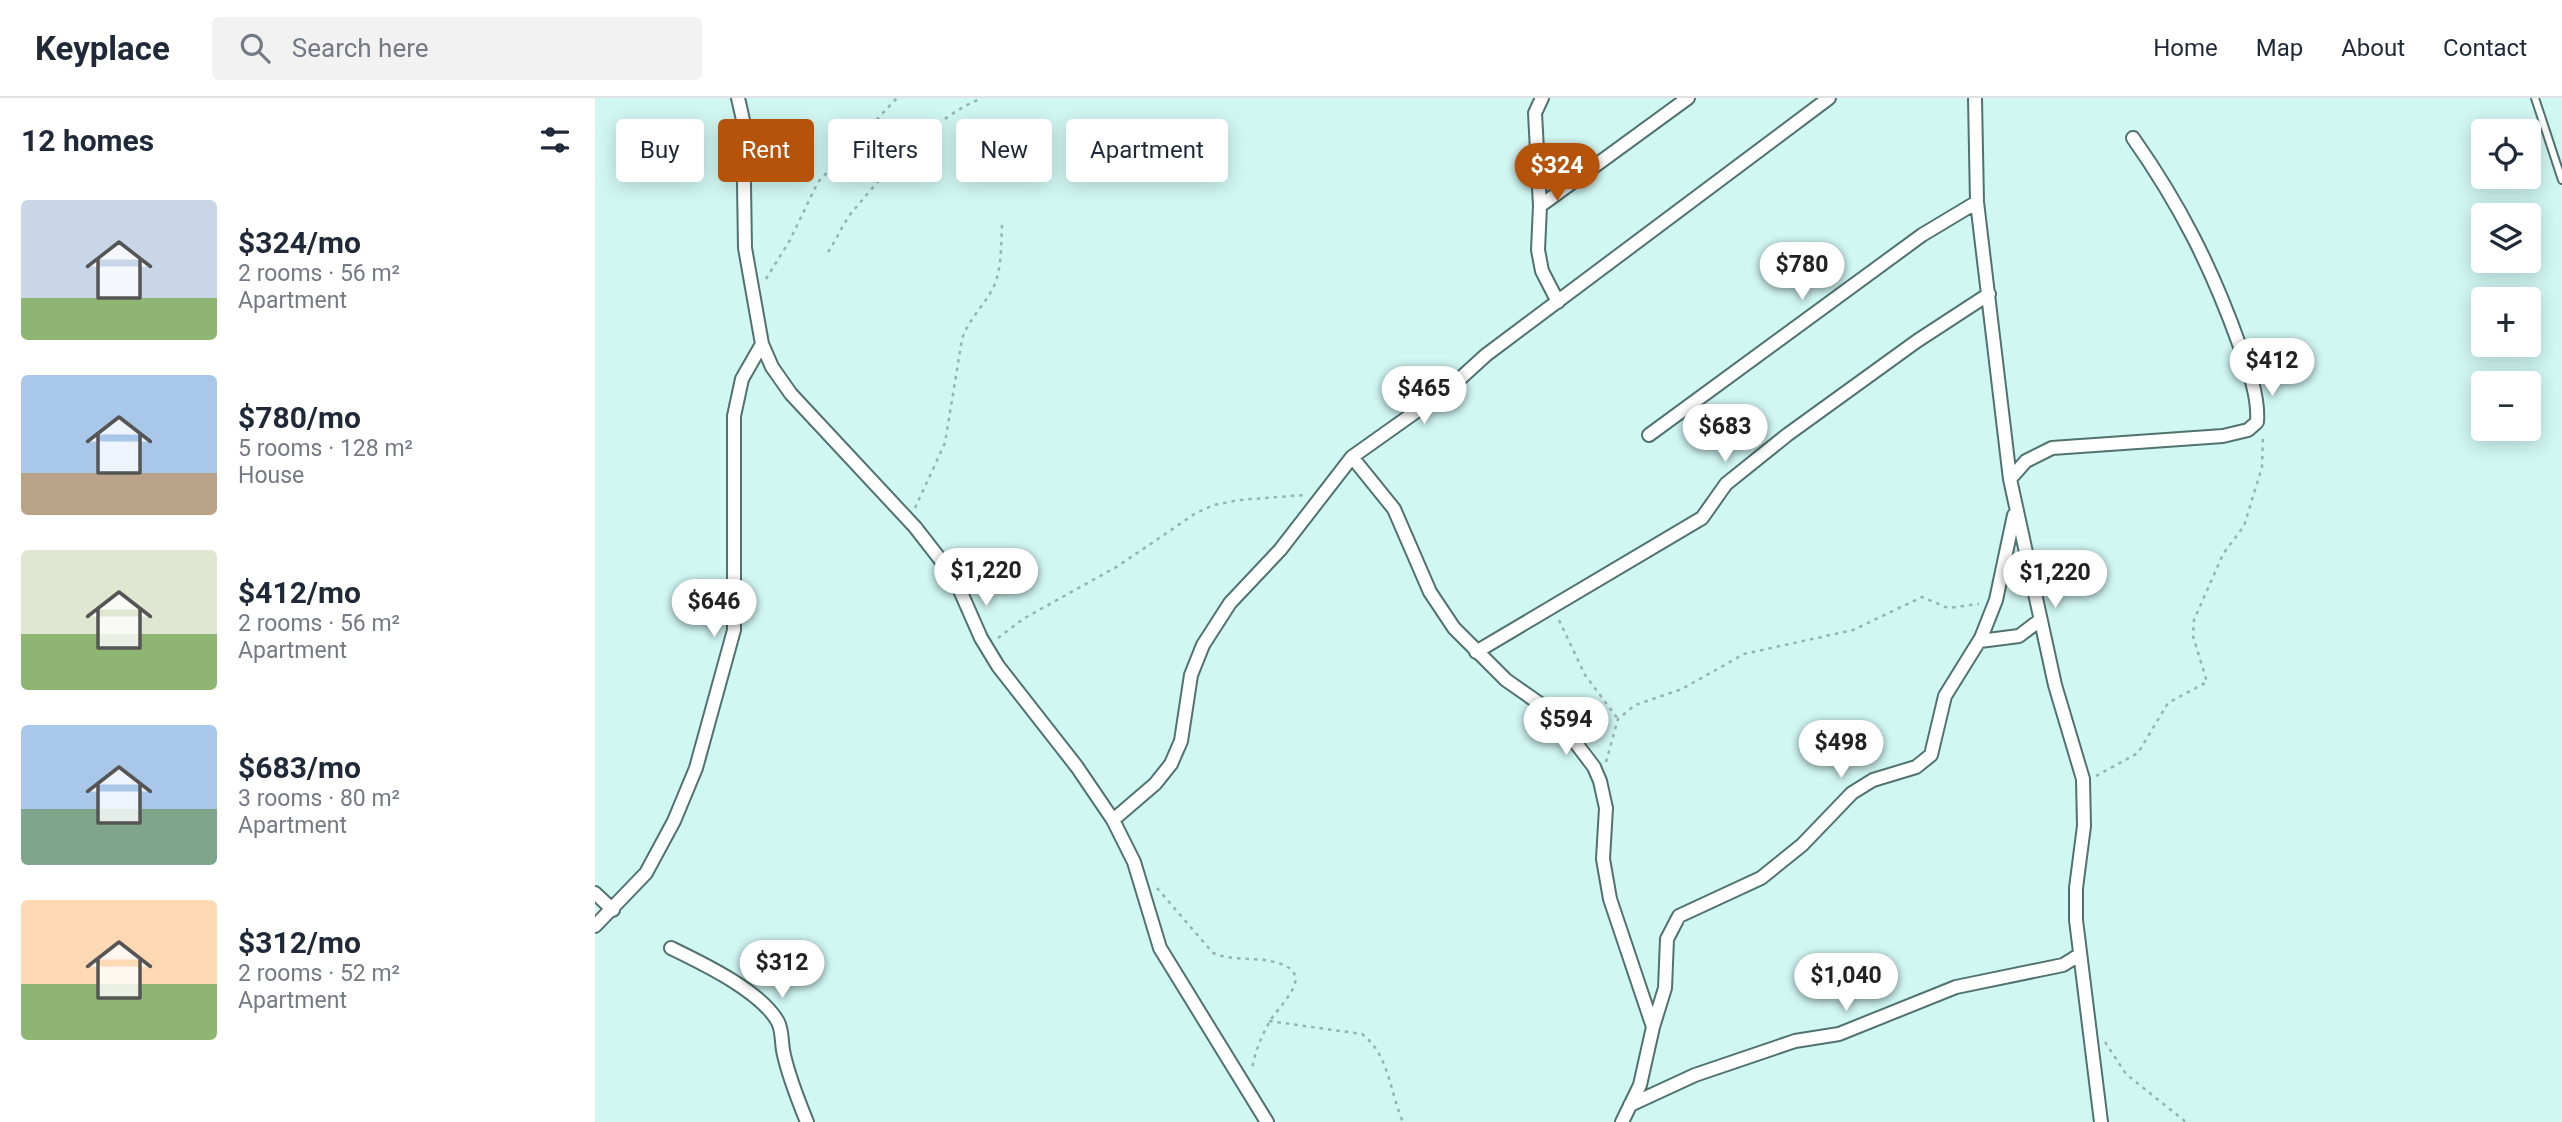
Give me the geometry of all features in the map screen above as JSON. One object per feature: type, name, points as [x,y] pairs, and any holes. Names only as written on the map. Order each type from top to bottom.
[{"type":"street","points":[[737,98],[743,120],[745,248],[762,344],[772,367],[791,394],[908,520],[955,579],[988,649],[1113,820],[1134,862],[1160,948],[1178,981],[1250,1090],[1267,1122]]},
{"type":"street","points":[[1542,98],[1535,113],[1540,206],[1538,250],[1542,271],[1557,302]]},
{"type":"street","points":[[1540,206],[1688,98]]},
{"type":"street","points":[[1113,820],[1155,784],[1171,764],[1181,741],[1191,675],[1215,623],[1280,550],[1352,457],[1452,386],[1486,355],[1829,98]]},
{"type":"street","points":[[1975,98],[1977,202],[2015,512],[2040,620],[2083,781],[2084,826],[2076,888],[2079,955],[2101,1122]]},
{"type":"street","points":[[2010,480],[2026,461],[2052,448],[2223,436],[2248,430],[2257,422],[2248,368],[2205,258],[2186,218],[2133,138]]},
{"type":"street","points":[[1649,435],[1922,235],[1977,202]]},
{"type":"street","points":[[1476,652],[1702,518],[1726,484],[1787,435],[1917,341],[1989,294]]},
{"type":"street","points":[[595,926],[646,873],[674,821],[696,768],[734,631],[736,578],[732,533],[737,493],[734,416],[742,379],[762,344]]},
{"type":"street","points":[[1352,457],[1394,509],[1430,592],[1454,628],[1506,680],[1553,713],[1594,767],[1602,788],[1605,808],[1603,859],[1611,899],[1653,1027]]},
{"type":"street","points":[[1622,1122],[1640,1085],[1665,988],[1667,939],[1672,924],[1689,910],[1761,878],[1782,863],[1863,785],[1927,760],[1934,750],[1945,696],[1980,641],[1996,600],[2015,512]]},
{"type":"street","points":[[1980,641],[2019,636],[2040,620]]},
{"type":"street","points":[[595,893],[613,910]]},
{"type":"street","points":[[671,948],[706,965],[760,1002],[772,1014],[779,1023],[783,1053],[807,1122]]},
{"type":"street","points":[[1630,1105],[1695,1075],[1795,1041],[1839,1034],[1955,987],[2056,967],[2079,955]]},
{"type":"lane","points":[[2535,98],[2562,180]]},
{"type":"path","points":[[765,280],[790,240],[818,182],[897,98]]},
{"type":"path","points":[[828,252],[854,210],[903,157],[957,111],[982,98]]},
{"type":"path","points":[[908,520],[944,443],[962,339],[968,323],[995,284],[999,270],[1002,224]]},
{"type":"path","points":[[2083,781],[2128,761],[2138,753],[2172,699],[2207,682],[2193,636],[2194,620],[2223,554],[2241,533],[2259,478],[2263,439],[2257,422]]},
{"type":"path","points":[[988,649],[1011,627],[1118,566],[1196,513],[1214,505],[1239,500],[1322,495]]},
{"type":"path","points":[[1602,788],[1610,738],[1618,719],[1635,705],[1682,688],[1744,654],[1853,630],[1913,600],[1927,597],[1954,609],[1996,600]]},
{"type":"path","points":[[1553,606],[1585,675],[1618,719]]},
{"type":"path","points":[[1134,862],[1213,953],[1224,958],[1278,963],[1290,968],[1296,982],[1293,991],[1269,1021],[1253,1061],[1250,1090]]},
{"type":"path","points":[[1269,1021],[1362,1034],[1369,1039],[1388,1072],[1403,1122]]},
{"type":"path","points":[[2099,1032],[2126,1074],[2186,1122]]}]
